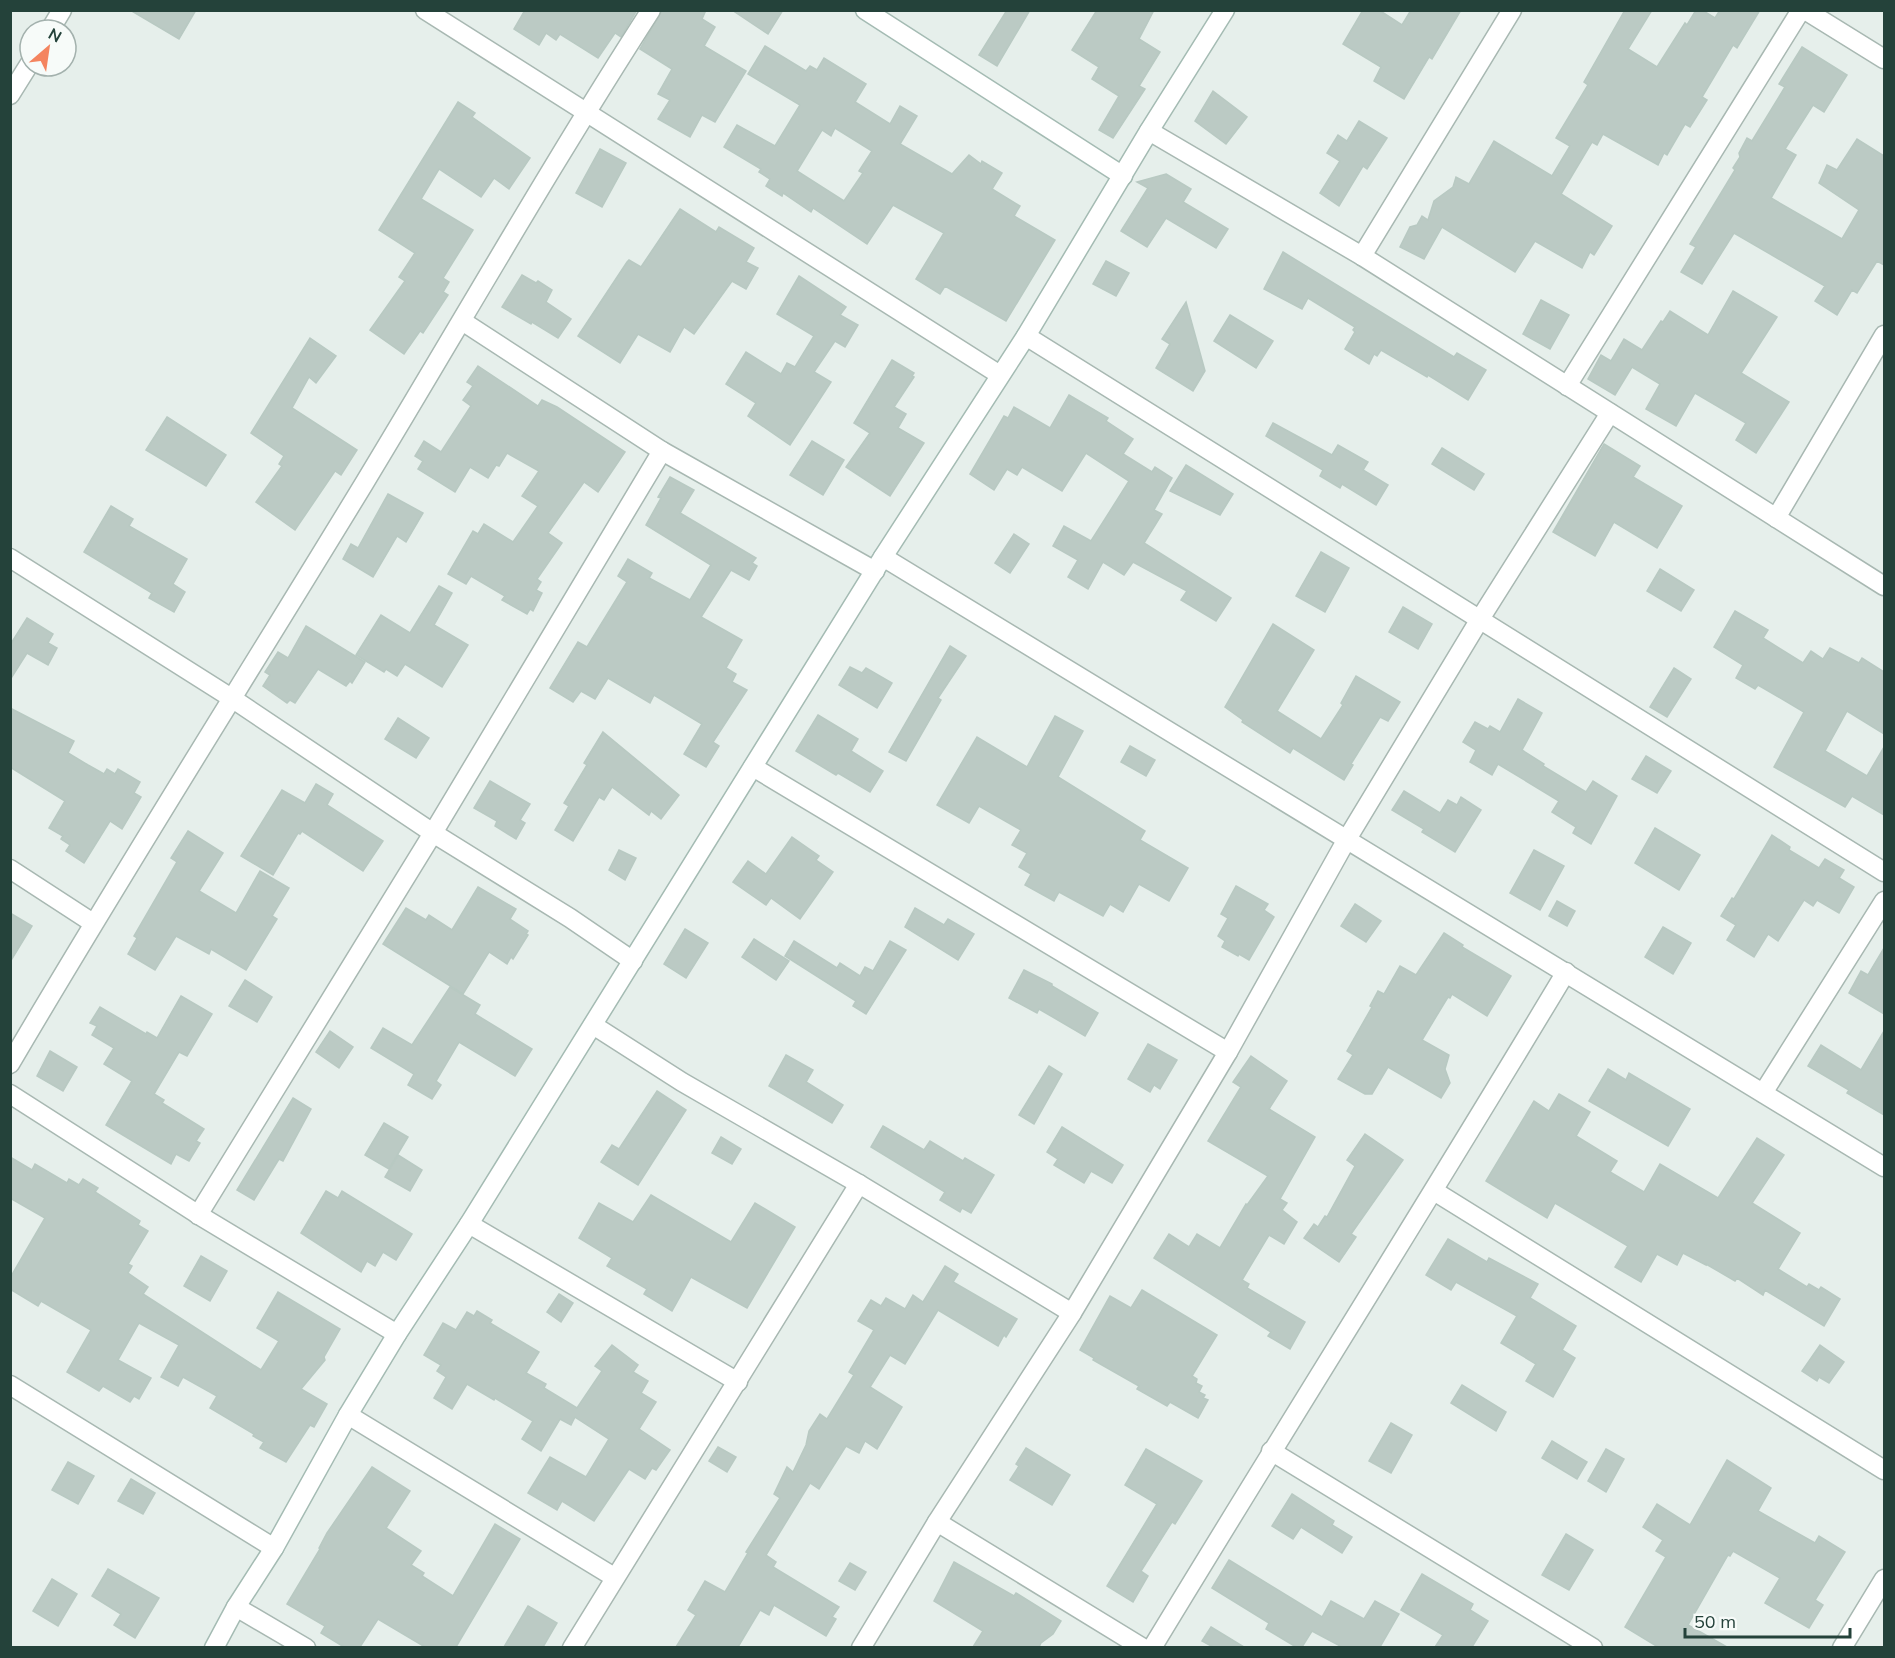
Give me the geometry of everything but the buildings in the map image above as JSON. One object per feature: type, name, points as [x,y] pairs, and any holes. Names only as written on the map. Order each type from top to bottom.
[{"type":"street","points":[[425,10],[1000,375]]},
{"type":"street","points":[[10,1064],[93,923],[233,699],[462,321],[586,111],[651,10]]},
{"type":"street","points":[[865,10],[1123,176]]},
{"type":"street","points":[[214,1647],[236,1607],[274,1548],[348,1415],[397,1334],[469,1224],[879,564],[1026,336],[1149,131],[1225,10]]},
{"type":"street","points":[[1362,256],[1512,10]]},
{"type":"street","points":[[1567,386],[1803,10],[1884,59]]},
{"type":"street","points":[[10,95],[21,78]]},
{"type":"street","points":[[1149,131],[1362,256],[1884,586]]},
{"type":"street","points":[[462,321],[662,451],[879,564],[1347,839],[1884,1167]]},
{"type":"street","points":[[1776,518],[1884,335]]},
{"type":"street","points":[[1026,336],[1884,872]]},
{"type":"street","points":[[1776,518],[1884,346]]},
{"type":"street","points":[[861,1647],[937,1522],[1072,1313],[1228,1052],[1347,839],[1480,619],[1610,413]]},
{"type":"street","points":[[198,1215],[433,833],[662,451]]},
{"type":"street","points":[[10,558],[233,699],[433,833],[570,918],[633,961]]},
{"type":"street","points":[[753,767],[1228,1052]]},
{"type":"street","points":[[10,869],[93,923]]},
{"type":"street","points":[[1763,1093],[1884,901]]},
{"type":"street","points":[[1152,1647],[1271,1451],[1434,1191],[1566,972]]},
{"type":"street","points":[[593,1025],[682,1082],[859,1184],[1072,1313]]},
{"type":"street","points":[[10,1094],[198,1215],[397,1334]]},
{"type":"street","points":[[572,1647],[859,1184]]},
{"type":"street","points":[[1434,1191],[1884,1470]]},
{"type":"street","points":[[469,1224],[738,1382]]},
{"type":"street","points":[[10,1385],[274,1548]]},
{"type":"street","points":[[348,1415],[614,1577]]},
{"type":"street","points":[[1271,1451],[1593,1647]]},
{"type":"street","points":[[937,1522],[1143,1647]]},
{"type":"street","points":[[1842,1647],[1884,1579]]},
{"type":"street","points":[[236,1607],[306,1647]]}]
